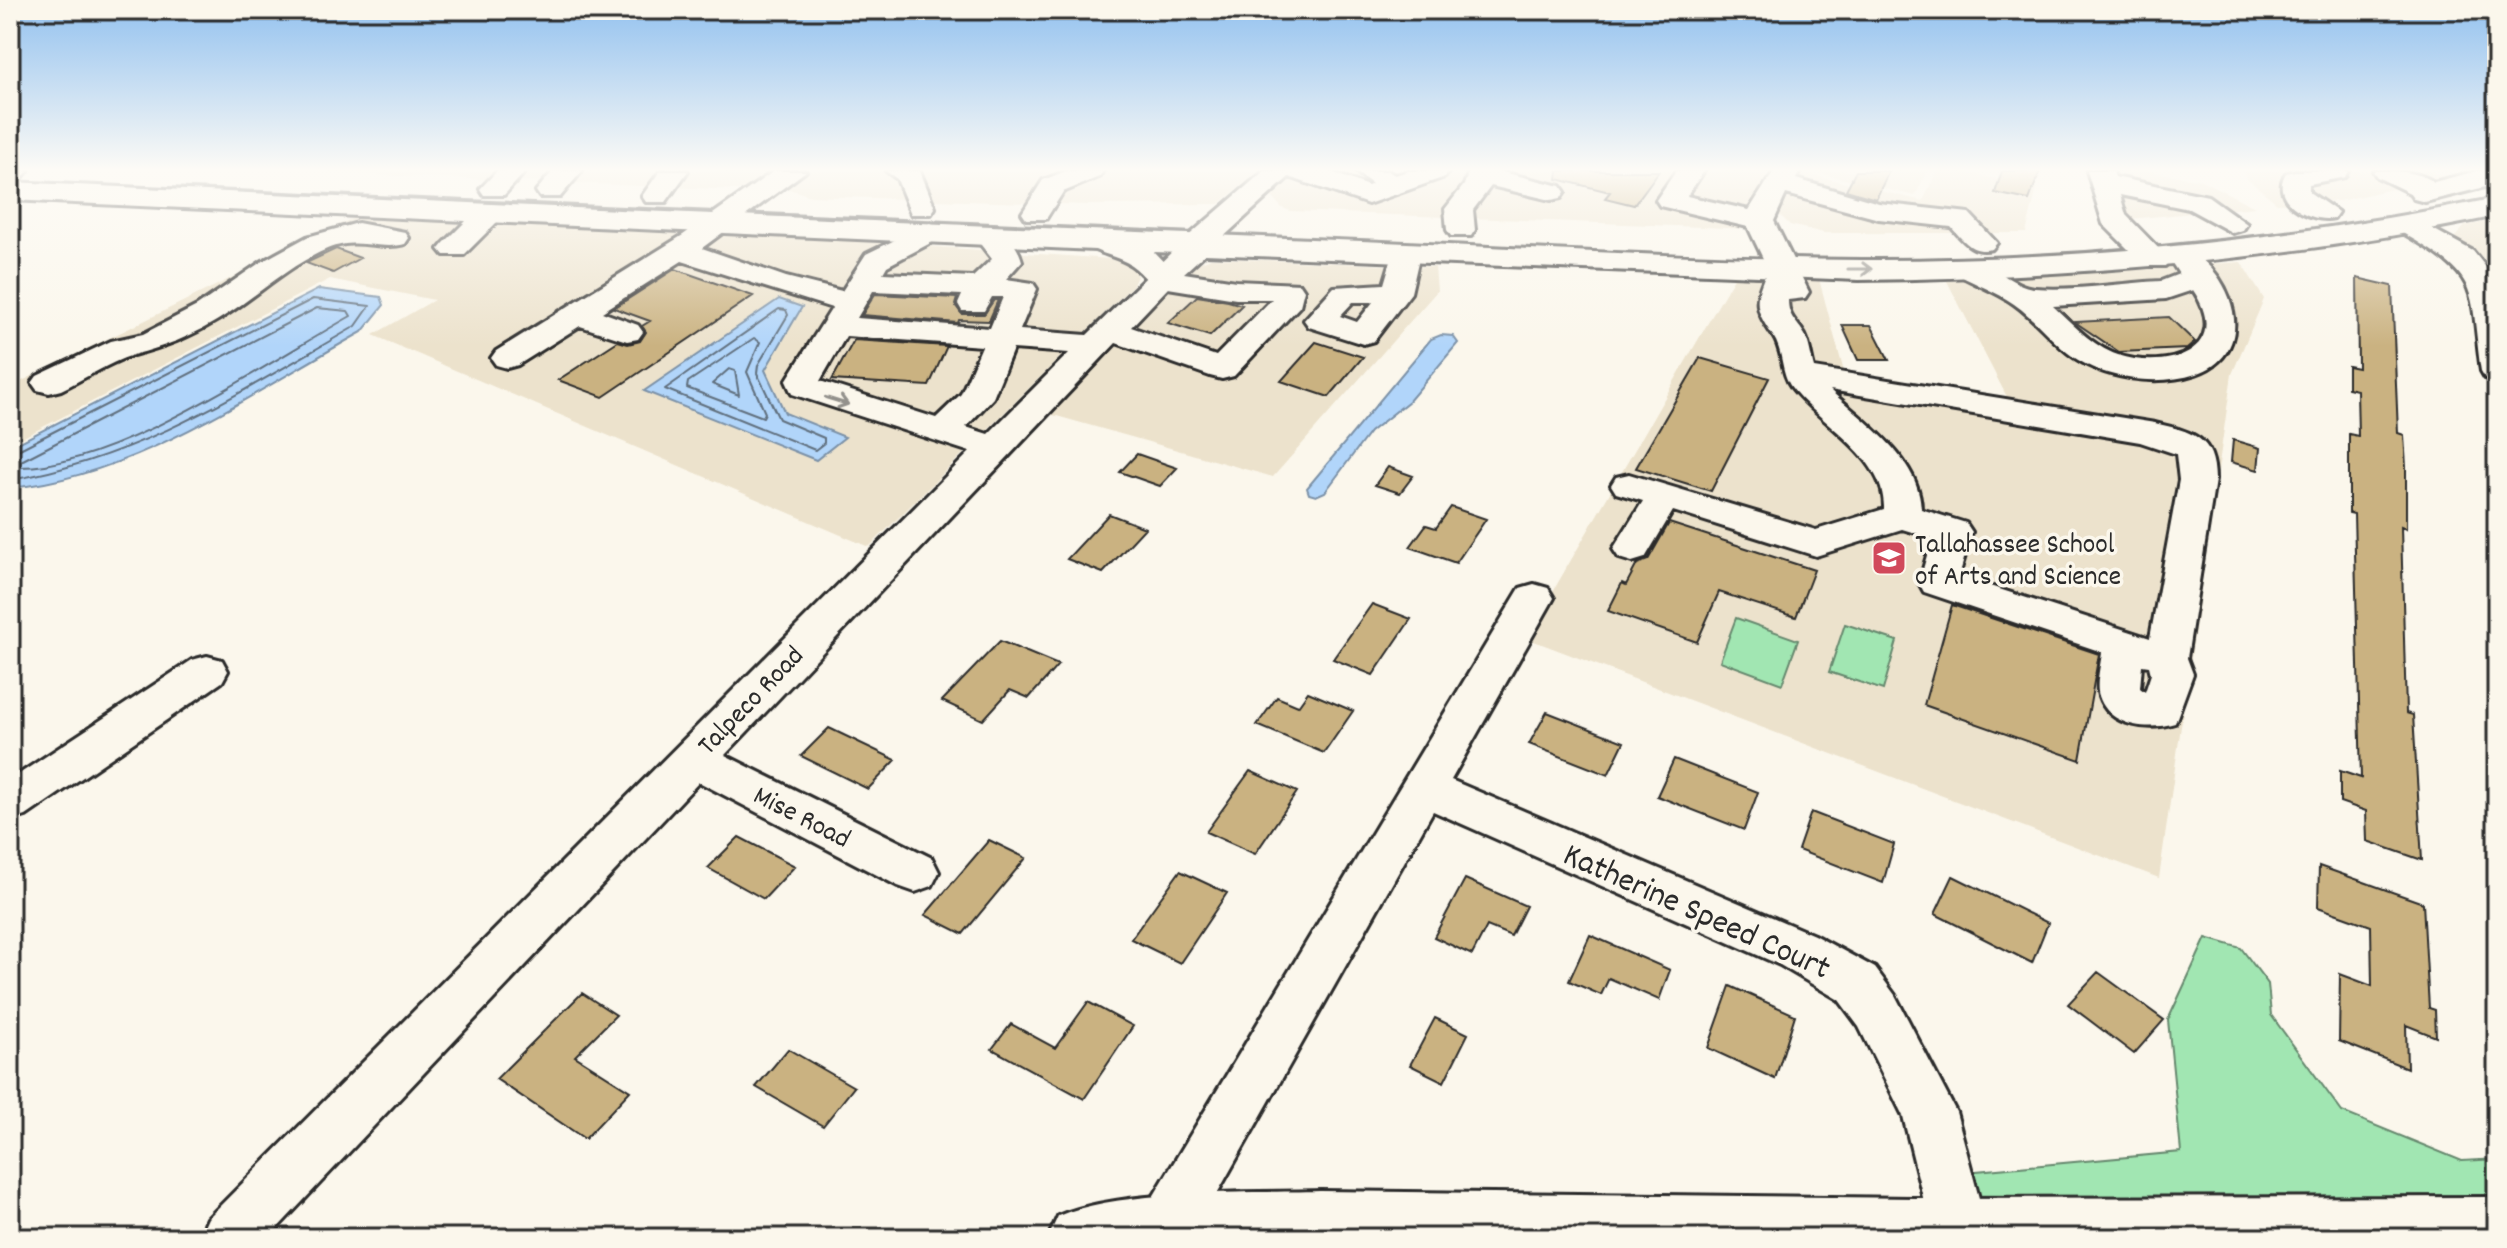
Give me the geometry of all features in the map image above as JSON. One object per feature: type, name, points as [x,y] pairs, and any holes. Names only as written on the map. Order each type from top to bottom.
[{"type":"main road","points":[[961,229],[988,236],[1405,253],[1772,244]]},
{"type":"main road","points":[[1976,256],[2188,229]]},
{"type":"main road","points":[[1461,230],[1976,256],[2177,262],[2392,229]]},
{"type":"main road","points":[[1096,239],[1142,258],[1162,278]]},
{"type":"main road","points":[[1080,1238],[1167,1227],[1357,1221],[1959,1232],[2497,1229]]},
{"type":"street","points":[[49,383],[122,348],[152,342],[208,313],[272,268],[317,243],[358,232],[386,236],[392,229]]},
{"type":"street","points":[[454,249],[477,229]]},
{"type":"street","points":[[507,358],[708,229]]},
{"type":"street","points":[[859,229],[856,292],[885,330],[1002,338],[1103,337],[1222,369],[1289,299],[1289,290],[1199,286],[1162,278]]},
{"type":"street","points":[[916,229],[856,292],[803,381],[804,387],[995,448]]},
{"type":"street","name":"Talpeco Road","points":[[228,1238],[1103,337],[1213,229]]},
{"type":"street","points":[[1738,229],[1772,244]]},
{"type":"street","points":[[1769,229],[1776,321],[1790,336],[1793,360],[1801,377],[1891,471],[1902,494],[1902,516]]},
{"type":"street","points":[[1964,229],[1976,256],[2089,354],[2107,362],[2170,370],[2200,364],[2214,353],[2220,335],[2219,310],[2213,291],[2177,262],[2129,236],[2123,229]]},
{"type":"street","points":[[2416,229],[2461,256],[2478,272],[2484,285],[2497,371]]},
{"type":"street","points":[[943,334],[968,286],[1007,261],[1005,252],[988,236]]},
{"type":"street","points":[[679,250],[781,284],[856,292],[910,283],[1022,289],[976,398],[942,432]]},
{"type":"street","points":[[1396,293],[1403,283],[1405,253]]},
{"type":"street","points":[[2461,256],[2497,256]]},
{"type":"street","points":[[2025,298],[2166,290],[2194,279],[2177,262]]},
{"type":"street","points":[[885,330],[910,283]]},
{"type":"street","points":[[578,314],[627,332]]},
{"type":"street","points":[[1801,377],[1878,386],[2121,429],[2167,438],[2188,446],[2196,454],[2197,480],[2167,658],[2172,674],[2160,712],[2151,715],[2141,712],[2125,701],[2117,688],[2123,643]]},
{"type":"street","points":[[1632,549],[1646,490],[1816,543],[1902,516],[1953,532],[1938,583],[2167,658]]},
{"type":"street","points":[[1167,1227],[1421,786],[1534,598]]},
{"type":"street","points":[[10,803],[207,671]]},
{"type":"street","name":"Mise Road","points":[[692,758],[915,872]]},
{"type":"street","name":"Katherine Speed Court","points":[[1421,786],[1797,950],[1857,984],[1877,1011],[1929,1112],[1959,1232]]},
{"type":"shaded area","points":[[330,229],[696,230],[1111,259],[1132,266],[1137,276],[1133,285],[869,547],[373,335],[434,300],[330,279],[10,444],[10,387]]},
{"type":"shaded area","points":[[1808,229],[2027,229],[2026,233],[1824,233]]},
{"type":"shaded area","points":[[2462,229],[2497,229],[2497,272],[2454,238]]},
{"type":"shaded area","points":[[1211,258],[1435,267],[1437,291],[1273,477],[1046,413],[1187,268]]},
{"type":"shaded area","name":"Tallahassee School of Arts and Science","points":[[2241,262],[2264,299],[2232,374],[2159,878],[1526,638],[1735,276],[1819,279],[1844,372],[2008,399],[1947,281]]},
{"type":"green space","points":[[1736,618],[1798,640],[1782,684],[1720,661]]},
{"type":"green space","points":[[1845,624],[1897,641],[1883,690],[1829,672]]},
{"type":"green space","points":[[2206,938],[2241,948],[2268,984],[2271,1015],[2342,1112],[2462,1161],[2497,1159],[2497,1208],[1976,1211],[1966,1172],[2181,1152],[2168,1020]]},
{"type":"water","points":[[319,289],[381,297],[384,305],[362,332],[236,405],[148,450],[57,481],[10,488],[10,447]]},
{"type":"water","points":[[779,299],[802,307],[765,370],[785,413],[845,437],[816,460],[644,391]]},
{"type":"water","points":[[1441,335],[1453,336],[1458,343],[1409,401],[1370,432],[1325,492],[1316,496],[1309,494],[1307,488],[1431,339]]},
{"type":"building","points":[[336,249],[360,258],[333,273],[306,263]]},
{"type":"building","points":[[675,269],[753,296],[603,397],[558,380],[618,341],[628,344],[640,341],[646,332],[642,326],[650,321],[614,308]]},
{"type":"building","points":[[2357,278],[2392,286],[2398,433],[2404,435],[2406,467],[2406,529],[2401,527],[2406,713],[2413,715],[2422,860],[2367,841],[2366,811],[2340,802],[2340,771],[2361,778],[2354,514],[2349,513],[2349,434],[2358,436],[2357,390],[2348,388],[2348,366],[2358,368]]},
{"type":"building","points":[[875,294],[957,298],[955,305],[962,314],[984,314],[994,300],[998,300],[989,321],[959,320],[958,323],[862,315]]},
{"type":"building","points":[[1197,296],[1242,305],[1210,336],[1168,323]]},
{"type":"building","points":[[2169,317],[2195,342],[2187,349],[2119,352],[2075,322]]},
{"type":"building","points":[[1842,325],[1871,325],[1889,360],[1858,360]]},
{"type":"building","points":[[854,340],[947,346],[929,386],[832,380]]},
{"type":"building","points":[[1316,342],[1363,357],[1329,397],[1281,381]]},
{"type":"building","points":[[1700,358],[1769,378],[1711,491],[1636,468]]},
{"type":"building","points":[[2233,440],[2260,448],[2258,470],[2231,462]]},
{"type":"building","points":[[1137,454],[1177,468],[1160,486],[1120,472]]},
{"type":"building","points":[[1388,467],[1413,476],[1400,493],[1375,485]]},
{"type":"building","points":[[1451,507],[1486,519],[1456,563],[1410,547],[1426,525],[1436,528]]},
{"type":"building","points":[[1109,514],[1145,528],[1103,573],[1067,559]]},
{"type":"building","points":[[1669,523],[1814,570],[1796,617],[1719,592],[1697,642],[1608,611],[1622,583],[1626,585],[1637,564],[1648,560]]},
{"type":"building","points":[[1372,604],[1411,619],[1373,675],[1333,659]]},
{"type":"building","points":[[1952,605],[2099,654],[2080,760],[1924,705]]},
{"type":"building","points":[[1000,641],[1058,665],[1029,698],[1010,690],[983,720],[942,701]]},
{"type":"building","points":[[1308,692],[1353,711],[1324,753],[1257,725],[1277,697],[1298,706]]},
{"type":"building","points":[[1547,712],[1624,742],[1608,775],[1529,744]]},
{"type":"building","points":[[829,728],[896,760],[868,789],[801,756]]},
{"type":"building","points":[[1674,759],[1758,792],[1744,830],[1657,796]]},
{"type":"building","points":[[1250,771],[1297,792],[1255,854],[1206,832]]},
{"type":"building","points":[[1811,812],[1894,844],[1883,883],[1798,850]]},
{"type":"building","points":[[739,837],[795,866],[764,899],[708,868]]},
{"type":"building","points":[[989,840],[1026,858],[963,934],[925,915]]},
{"type":"building","points":[[2319,866],[2423,903],[2429,1008],[2435,1010],[2436,1037],[2406,1025],[2407,1068],[2339,1041],[2340,974],[2372,986],[2371,926],[2318,907]]},
{"type":"building","points":[[1180,871],[1227,893],[1180,963],[1131,939]]},
{"type":"building","points":[[1953,876],[2048,923],[2032,963],[1935,914]]},
{"type":"building","points":[[1465,879],[1526,906],[1511,936],[1487,926],[1472,955],[1434,937]]},
{"type":"building","points":[[1590,935],[1670,970],[1659,1000],[1609,978],[1601,995],[1569,981]]},
{"type":"building","points":[[2098,972],[2164,1020],[2134,1054],[2068,1004]]},
{"type":"building","points":[[1730,986],[1795,1015],[1775,1079],[1708,1048]]},
{"type":"building","points":[[582,993],[616,1015],[575,1056],[630,1091],[585,1139],[496,1079]]},
{"type":"building","points":[[1088,1002],[1133,1026],[1084,1099],[992,1049],[1011,1024],[1055,1048]]},
{"type":"building","points":[[1435,1018],[1468,1034],[1444,1082],[1410,1065]]},
{"type":"building","points":[[788,1049],[854,1087],[823,1126],[756,1087]]},
{"type":"place","name":"Tallahassee School of Arts and Science","points":[[1889,558]]}]
